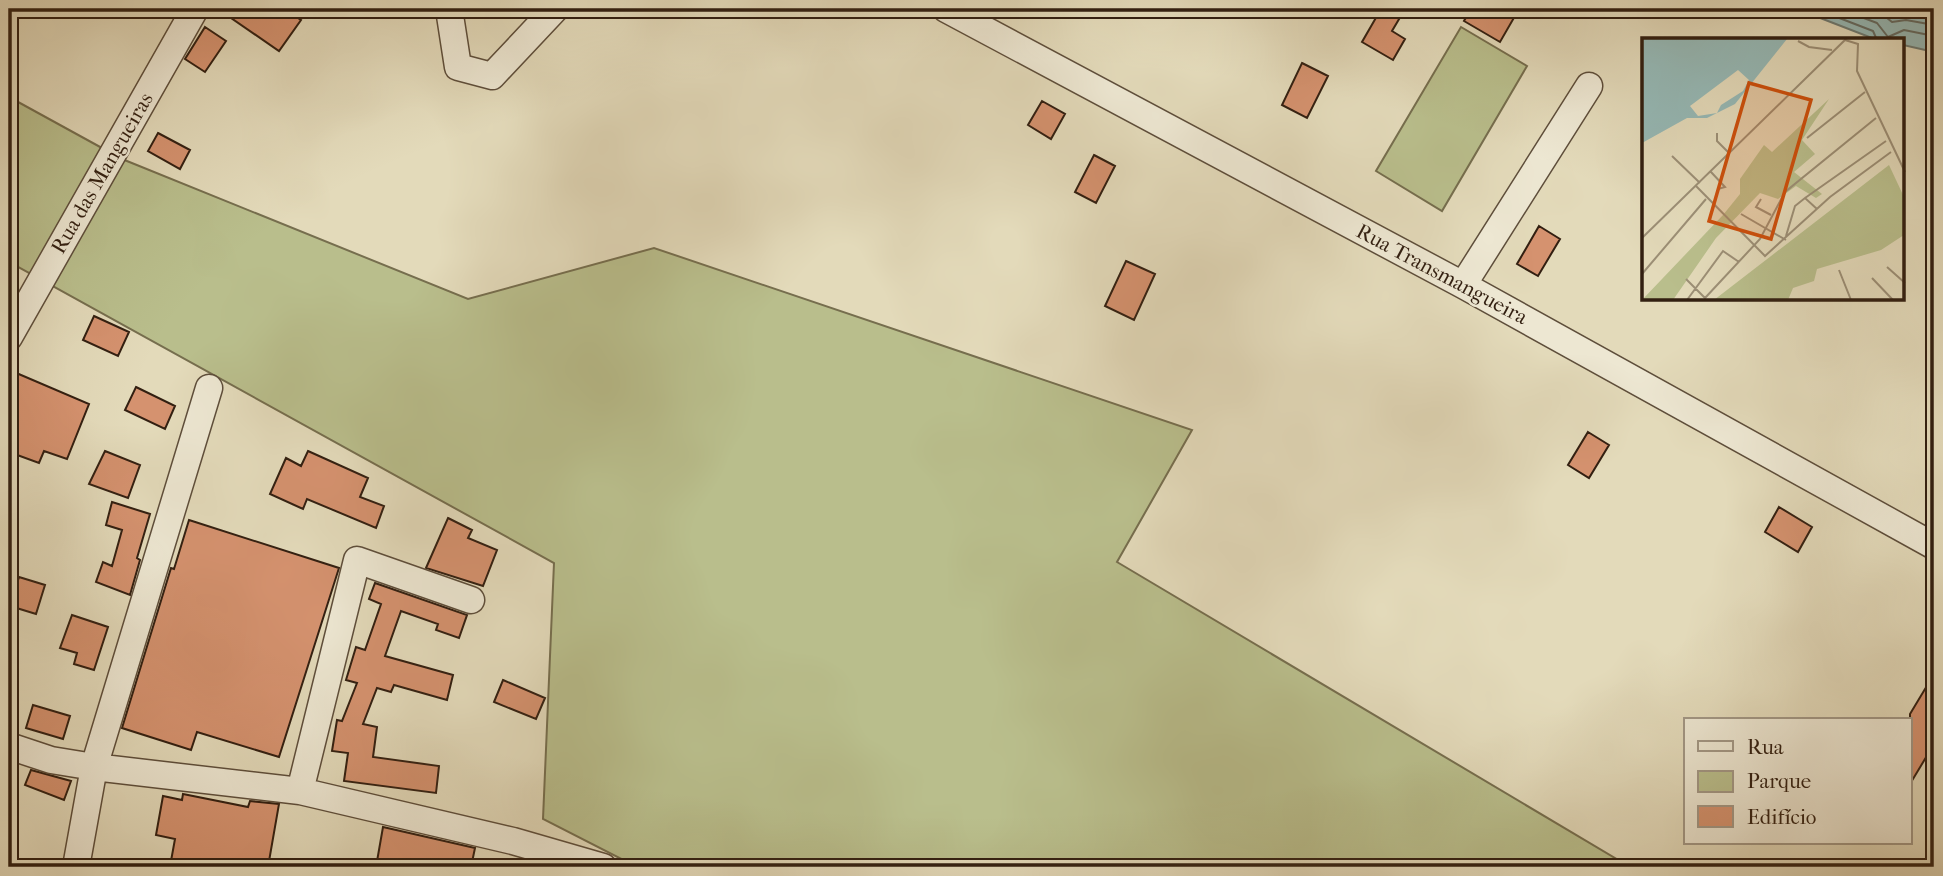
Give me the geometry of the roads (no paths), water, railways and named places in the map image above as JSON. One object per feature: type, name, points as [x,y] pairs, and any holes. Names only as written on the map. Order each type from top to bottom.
[{"type":"street","name":"Rua das Mangueiras","points":[[9,337],[195,9]]},
{"type":"street","points":[[449,9],[458,66],[492,76],[555,9]]},
{"type":"street","name":"Rua Transmangueira","points":[[951,10],[1463,285],[1934,546]]},
{"type":"street","points":[[1463,285],[1589,86]]},
{"type":"street","points":[[76,867],[94,767],[209,388]]},
{"type":"street","points":[[300,791],[357,560],[471,600]]},
{"type":"street","points":[[9,746],[51,760],[94,767],[300,791],[513,841],[603,867]]},
{"type":"water","points":[[1797,9],[1934,9],[1934,52],[1904,45],[1904,38],[1872,38]]}]
